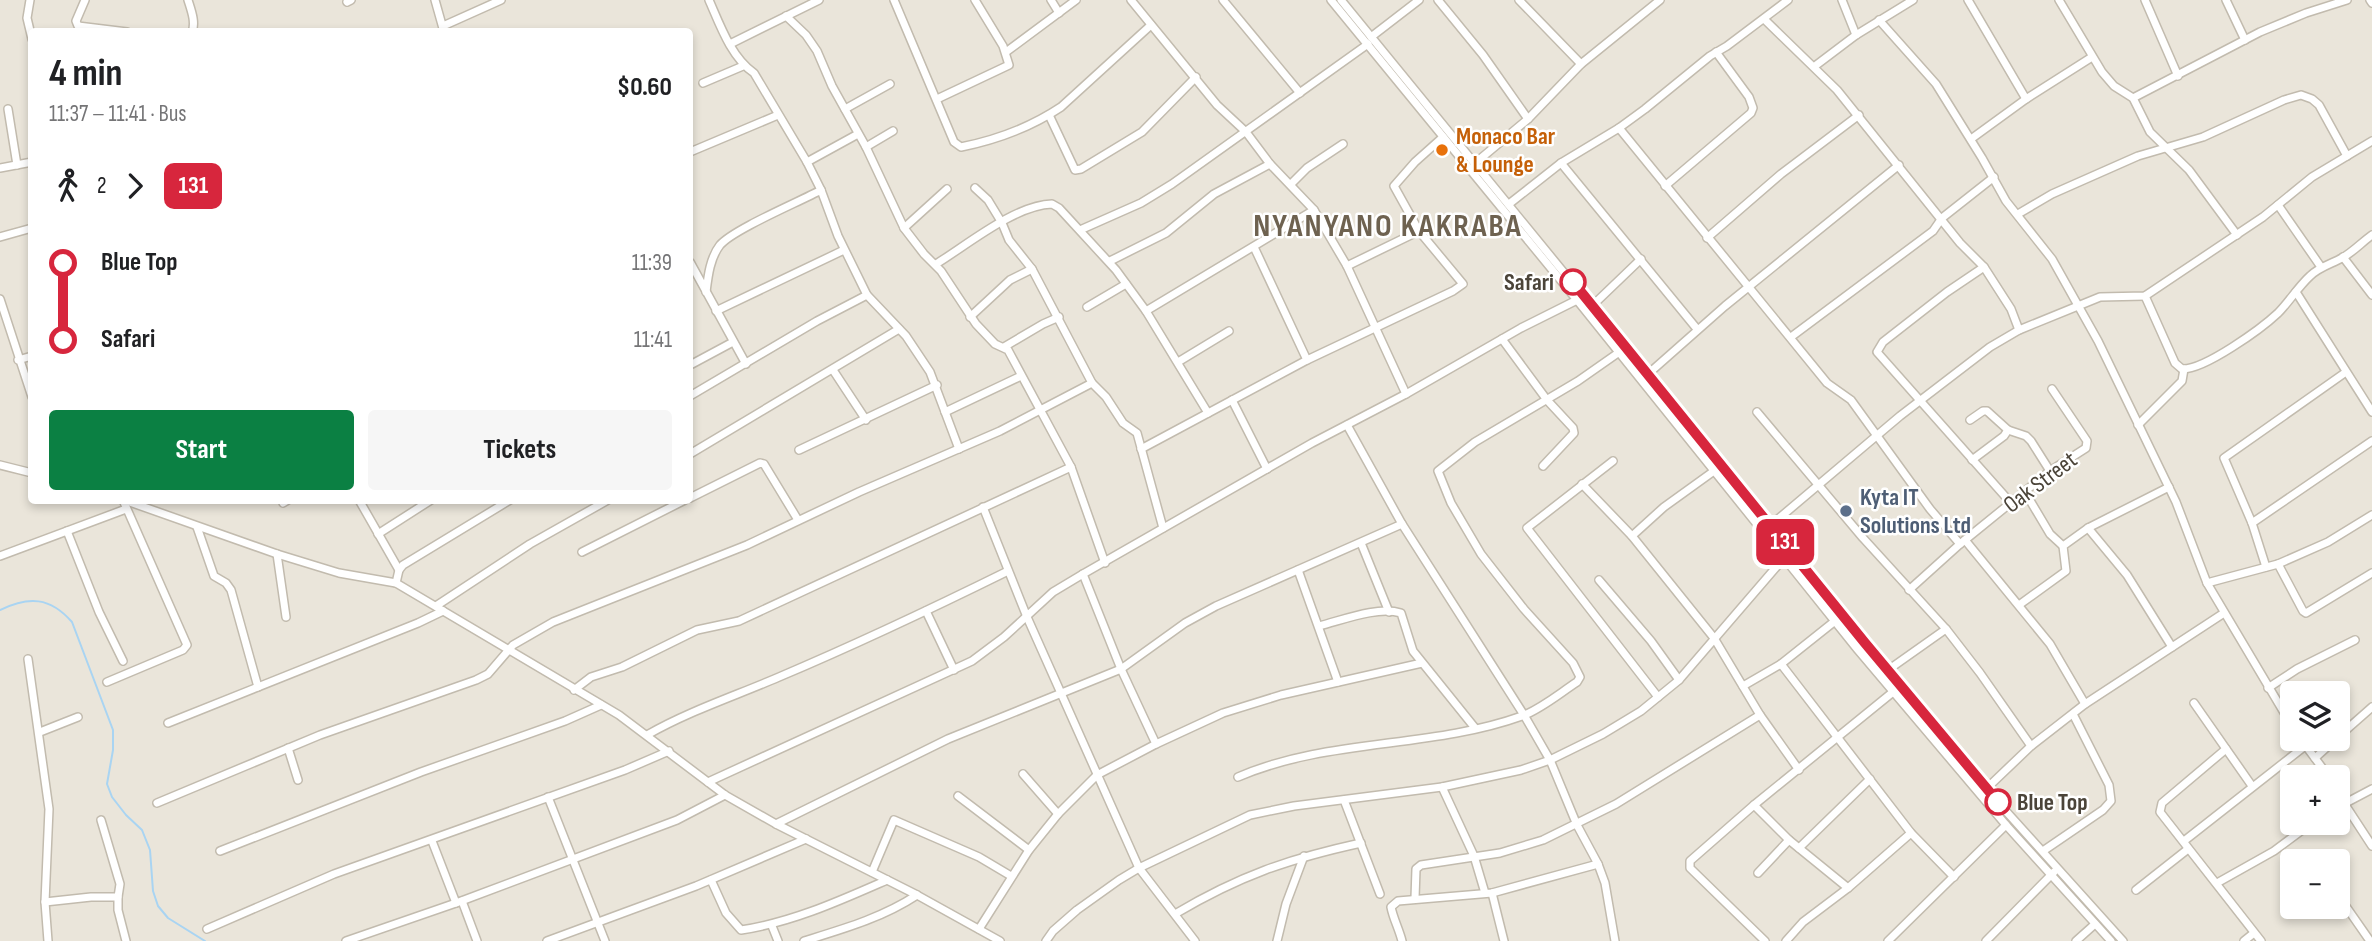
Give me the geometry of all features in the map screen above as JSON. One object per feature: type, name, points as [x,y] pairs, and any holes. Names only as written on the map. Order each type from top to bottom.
[{"type":"street","points":[[29,28],[27,18],[30,0]]},
{"type":"street","points":[[85,0],[76,21],[78,26],[94,28]]},
{"type":"street","points":[[188,0],[192,13],[192,28]]},
{"type":"street","points":[[435,0],[444,28]]},
{"type":"street","points":[[446,28],[501,0]]},
{"type":"street","points":[[709,0],[743,66],[754,73],[807,162],[867,295],[920,355],[937,385],[959,449]]},
{"type":"street","points":[[730,44],[819,0]]},
{"type":"street","points":[[894,0],[954,142],[961,147],[1009,134],[1049,116],[1151,25]]},
{"type":"street","points":[[937,99],[1009,65],[1006,51],[975,0]]},
{"type":"street","points":[[1051,0],[1059,13]]},
{"type":"street","points":[[1006,51],[1076,0]]},
{"type":"street","points":[[1131,0],[1217,105],[1246,132],[1270,164],[1314,210],[1347,266],[1406,394]]},
{"type":"street","points":[[1223,0],[1300,93]]},
{"type":"street","points":[[1331,0],[1509,204],[1986,789],[2123,941]]},
{"type":"street","points":[[1341,0],[1443,137],[1858,650],[2006,825],[2111,941]]},
{"type":"street","points":[[1080,230],[1155,196],[1300,93],[1419,0]]},
{"type":"street","points":[[1438,0],[1477,47],[1528,119]]},
{"type":"street","points":[[1519,0],[1581,64]]},
{"type":"street","points":[[1474,164],[1528,119],[1581,64],[1660,0]]},
{"type":"street","points":[[1509,204],[1561,163],[1619,128],[1788,0]]},
{"type":"street","points":[[1842,0],[1856,35]]},
{"type":"street","points":[[1815,66],[1856,35],[1913,0]]},
{"type":"street","points":[[1968,0],[2026,99]]},
{"type":"street","points":[[2059,0],[2108,80],[2133,98],[2150,132],[2189,170],[2237,235]]},
{"type":"street","points":[[2145,0],[2178,76]]},
{"type":"street","points":[[2226,0],[2245,40]]},
{"type":"street","points":[[2133,98],[2245,40],[2306,13],[2347,0]]},
{"type":"street","points":[[786,16],[817,51],[904,228],[923,254],[936,264],[970,317],[989,339],[1008,350],[1071,467],[1105,563]]},
{"type":"street","points":[[1764,19],[1815,66],[1859,116],[1960,243],[1984,267],[2011,309],[2019,330]]},
{"type":"street","points":[[1879,20],[1936,84],[2006,201],[2052,259],[2080,307],[2169,487],[2207,583],[2280,707]]},
{"type":"street","points":[[1665,186],[1754,108],[1716,52]]},
{"type":"street","points":[[1970,139],[2092,57]]},
{"type":"street","points":[[703,83],[743,66]]},
{"type":"street","points":[[1049,116],[1075,170],[1081,169],[1143,132],[1196,77]]},
{"type":"street","points":[[845,109],[890,84]]},
{"type":"street","points":[[2018,214],[2052,194],[2138,156],[2168,149],[2213,133],[2284,100],[2301,95],[2319,105],[2347,156]]},
{"type":"street","points":[[8,109],[17,165]]},
{"type":"street","points":[[693,151],[778,115]]},
{"type":"street","points":[[1707,238],[1752,197],[1859,116]]},
{"type":"street","points":[[1619,128],[1827,383],[1851,400],[1930,509],[2019,605],[2050,644],[2085,704]]},
{"type":"street","points":[[866,147],[893,131]]},
{"type":"street","points":[[807,162],[858,134]]},
{"type":"street","points":[[1141,449],[1307,360],[1463,284],[1419,230],[1394,186],[1410,167],[1443,137]]},
{"type":"street","points":[[1771,525],[1978,354],[2019,330],[2100,297],[2145,296],[2237,235],[2312,177],[2372,141]]},
{"type":"street","points":[[1291,184],[1307,168],[1343,144]]},
{"type":"street","points":[[0,168],[28,163]]},
{"type":"street","points":[[1561,163],[1697,329]]},
{"type":"street","points":[[1110,261],[1166,233],[1214,194],[1270,164]]},
{"type":"street","points":[[1648,374],[1697,329],[1899,165]]},
{"type":"street","points":[[1791,337],[1933,231],[1942,218],[1994,177]]},
{"type":"street","points":[[975,188],[988,200],[1009,240],[1032,269],[1091,383],[1106,397],[1123,423],[1137,433],[1163,528]]},
{"type":"street","points":[[904,228],[947,189]]},
{"type":"street","points":[[706,292],[712,260],[720,246],[737,234],[821,190]]},
{"type":"street","points":[[936,264],[1002,223],[1028,210],[1052,204],[1110,261],[1146,311],[1208,413]]},
{"type":"street","points":[[2278,205],[2321,267]]},
{"type":"street","points":[[1146,311],[1314,210]]},
{"type":"street","points":[[0,237],[28,229]]},
{"type":"street","points":[[1347,266],[1419,230]]},
{"type":"street","points":[[2145,296],[2175,363],[2184,369],[2206,363],[2260,328],[2277,314],[2321,267],[2343,257],[2372,235]]},
{"type":"street","points":[[1254,247],[1307,360]]},
{"type":"street","points":[[716,311],[845,250]]},
{"type":"street","points":[[2343,257],[2372,295]]},
{"type":"street","points":[[1592,306],[1641,259]]},
{"type":"street","points":[[1984,267],[1947,292],[1877,349],[1879,357],[2011,503]]},
{"type":"street","points":[[693,268],[746,364]]},
{"type":"street","points":[[970,317],[1010,280],[1032,269]]},
{"type":"street","points":[[1087,306],[1126,284]]},
{"type":"street","points":[[2296,292],[2372,412]]},
{"type":"street","points":[[693,394],[817,321],[867,295]]},
{"type":"street","points":[[708,782],[954,670],[989,649],[1053,592],[1083,574],[1267,469],[1584,296]]},
{"type":"street","points":[[0,299],[28,386]]},
{"type":"street","points":[[1004,347],[1059,317]]},
{"type":"street","points":[[693,452],[899,329]]},
{"type":"street","points":[[1178,362],[1229,331]]},
{"type":"street","points":[[1502,339],[1547,400],[1569,423],[1574,433],[1543,466]]},
{"type":"street","points":[[693,363],[733,342]]},
{"type":"street","points":[[1238,777],[1284,760],[1475,728],[1524,715],[1577,682],[1579,672],[1480,554],[1451,503],[1438,471],[1475,442],[1547,400],[1618,353]]},
{"type":"street","points":[[18,360],[28,357]]},
{"type":"street","points":[[2138,425],[2182,381],[2184,369]]},
{"type":"street","points":[[833,370],[866,420]]},
{"type":"street","points":[[2266,566],[2252,523],[2224,461],[2225,456],[2346,372]]},
{"type":"street","points":[[945,412],[1021,376]]},
{"type":"street","points":[[157,803],[288,748],[476,680],[488,674],[513,645],[553,622],[724,555],[1000,431],[1091,383]]},
{"type":"street","points":[[799,450],[937,385]]},
{"type":"street","name":"Oak Street","points":[[1909,590],[1962,542],[2088,444],[2052,389]]},
{"type":"street","points":[[1232,400],[1267,469]]},
{"type":"street","points":[[1970,420],[1986,411],[2008,430],[2026,436],[2050,471]]},
{"type":"street","points":[[1757,412],[1909,590],[1946,629],[2031,746]]},
{"type":"street","points":[[1347,425],[1402,524],[1550,760],[1605,883],[1615,941]]},
{"type":"street","points":[[1972,460],[2008,430]]},
{"type":"street","points":[[2252,523],[2372,441]]},
{"type":"street","points":[[1613,461],[1527,528],[1658,697]]},
{"type":"street","points":[[693,496],[760,463],[764,464],[799,520]]},
{"type":"street","points":[[0,465],[28,472]]},
{"type":"street","points":[[574,690],[591,677],[622,667],[697,630],[739,621],[1071,467]]},
{"type":"street","points":[[1632,537],[1664,507],[1714,471]]},
{"type":"street","points":[[1582,484],[1632,537],[1714,638],[1760,715],[1799,770]]},
{"type":"street","points":[[2063,546],[2088,528],[2169,487]]},
{"type":"street","points":[[2019,605],[2066,570],[2063,546],[2050,534],[2025,492]]},
{"type":"street","points":[[0,556],[67,531],[122,504]]},
{"type":"street","points":[[107,682],[183,650],[187,645],[124,504]]},
{"type":"street","points":[[127,504],[339,573],[396,583],[601,705],[647,735],[725,795],[1000,941]]},
{"type":"street","points":[[361,504],[398,570],[396,583]]},
{"type":"street","points":[[378,534],[425,504]]},
{"type":"street","points":[[398,570],[504,504]]},
{"type":"street","points":[[168,723],[418,624],[530,544],[601,504]]},
{"type":"street","points":[[582,552],[677,504]]},
{"type":"street","points":[[983,508],[1027,617],[1139,868],[1195,941]]},
{"type":"street","points":[[2207,583],[2278,564],[2328,542],[2372,515]]},
{"type":"street","points":[[776,824],[948,739],[1121,669],[1199,615],[1265,583],[1402,524]]},
{"type":"street","points":[[197,527],[214,576],[226,583],[231,590],[258,687]]},
{"type":"street","points":[[2088,528],[2127,575],[2172,648]]},
{"type":"street","points":[[67,531],[99,612],[123,661]]},
{"type":"street","points":[[1360,543],[1389,612]]},
{"type":"street","points":[[277,554],[286,617]]},
{"type":"street","points":[[1046,941],[1053,931],[1077,910],[1139,868],[1250,815],[1286,807],[1442,787],[1521,770],[1550,760],[1626,721],[1679,680],[1784,558]]},
{"type":"street","points":[[2278,564],[2306,613],[2372,573]]},
{"type":"street","points":[[1298,570],[1338,682]]},
{"type":"street","points":[[647,735],[926,611],[1008,571]]},
{"type":"street","points":[[1083,574],[1121,669],[1156,744]]},
{"type":"street","points":[[1599,579],[1651,641],[1679,680]]},
{"type":"street","points":[[926,611],[954,670]]},
{"type":"street","points":[[1319,626],[1371,613],[1401,613],[1413,651],[1475,728]]},
{"type":"street","points":[[1986,789],[2031,746],[2085,704],[2224,613]]},
{"type":"street","points":[[1743,686],[1781,664],[1835,621]]},
{"type":"street","points":[[1888,670],[1946,629]]},
{"type":"street","points":[[2268,688],[2297,669],[2354,640]]},
{"type":"street","points":[[1858,650],[1865,643]]},
{"type":"street","points":[[28,659],[49,809],[45,902],[48,941]]},
{"type":"street","points":[[979,929],[1029,850],[1058,814],[1097,775],[1195,724],[1241,707],[1281,695],[1422,663]]},
{"type":"street","points":[[1781,664],[1911,833],[1954,877]]},
{"type":"street","points":[[1765,941],[1689,864],[1754,804],[1893,692]]},
{"type":"street","points":[[2194,703],[2252,786]]},
{"type":"street","points":[[220,851],[601,705]]},
{"type":"street","points":[[2350,726],[2372,707]]},
{"type":"street","points":[[2043,851],[2103,810],[2111,801],[2109,785],[2073,714]]},
{"type":"street","points":[[1415,898],[1416,869],[1421,865],[1500,853],[1577,825],[1691,759],[1760,715]]},
{"type":"street","points":[[40,732],[78,717]]},
{"type":"street","points":[[288,748],[298,780]]},
{"type":"street","points":[[2226,749],[2162,803],[2160,812],[2261,941]]},
{"type":"street","points":[[206,929],[302,887],[642,764],[668,751]]},
{"type":"street","points":[[2136,890],[2293,751]]},
{"type":"street","points":[[2310,751],[2320,765]]},
{"type":"street","points":[[2315,758],[2323,751]]},
{"type":"street","points":[[1023,774],[1058,814]]},
{"type":"street","points":[[1799,848],[1870,779]]},
{"type":"street","points":[[1442,787],[1474,856],[1504,941]]},
{"type":"street","points":[[2350,800],[2372,789]]},
{"type":"street","points":[[346,941],[459,902],[677,820],[725,795]]},
{"type":"street","points":[[958,796],[1029,850]]},
{"type":"street","points":[[548,797],[605,941]]},
{"type":"street","points":[[1344,800],[1380,894]]},
{"type":"street","points":[[1754,804],[1789,840],[1848,888]]},
{"type":"street","points":[[2350,817],[2372,846]]},
{"type":"street","points":[[102,820],[120,884],[118,910],[126,941]]},
{"type":"street","points":[[872,873],[894,820],[979,857],[1011,876]]},
{"type":"street","points":[[1888,941],[2006,825]]},
{"type":"street","points":[[1786,941],[1803,922],[1848,888],[1911,833]]},
{"type":"street","points":[[2217,883],[2274,851],[2296,835]]},
{"type":"street","points":[[547,941],[711,880],[806,839]]},
{"type":"street","points":[[1758,873],[1789,840]]},
{"type":"street","points":[[432,841],[477,941]]},
{"type":"street","points":[[1175,914],[1212,892],[1247,876],[1304,856],[1361,843]]},
{"type":"street","points":[[1277,941],[1286,904],[1304,856]]},
{"type":"street","points":[[1402,941],[1391,906],[1398,901],[1488,893],[1598,864]]},
{"type":"street","points":[[1986,941],[2058,868]]},
{"type":"street","points":[[711,880],[726,913],[741,930],[743,941]]},
{"type":"street","points":[[741,930],[772,926],[887,880]]},
{"type":"street","points":[[804,941],[820,939],[892,910],[917,895]]},
{"type":"street","points":[[45,902],[118,897]]},
{"type":"street","points":[[2350,912],[2370,941]]},
{"type":"street","points":[[2076,941],[2095,924]]},
{"type":"street","points":[[772,926],[778,941]]},
{"type":"street","points":[[2245,941],[2254,933]]},
{"type":"shaded area","points":[[0,0],[2372,0],[2372,941],[0,941]]},
{"type":"waterway","points":[[0,610],[20,602],[39,601],[56,608],[72,622],[113,730],[113,750],[107,784],[112,797],[142,830],[150,850],[153,891],[158,906],[168,918],[205,941]]},
{"type":"bus line","name":"131","points":[[1573,282],[1865,643],[1998,802]]},
{"type":"place","name":"Monaco Bar & Lounge","points":[[1442,150]]},
{"type":"place","name":"Safari","points":[[1573,282]]},
{"type":"place","name":"Kyta IT Solutions Ltd","points":[[1846,511]]},
{"type":"place","name":"Blue Top","points":[[1998,802]]},
{"type":"district","name":"NYANYANO KAKRABA","points":[[1388,225]]}]
